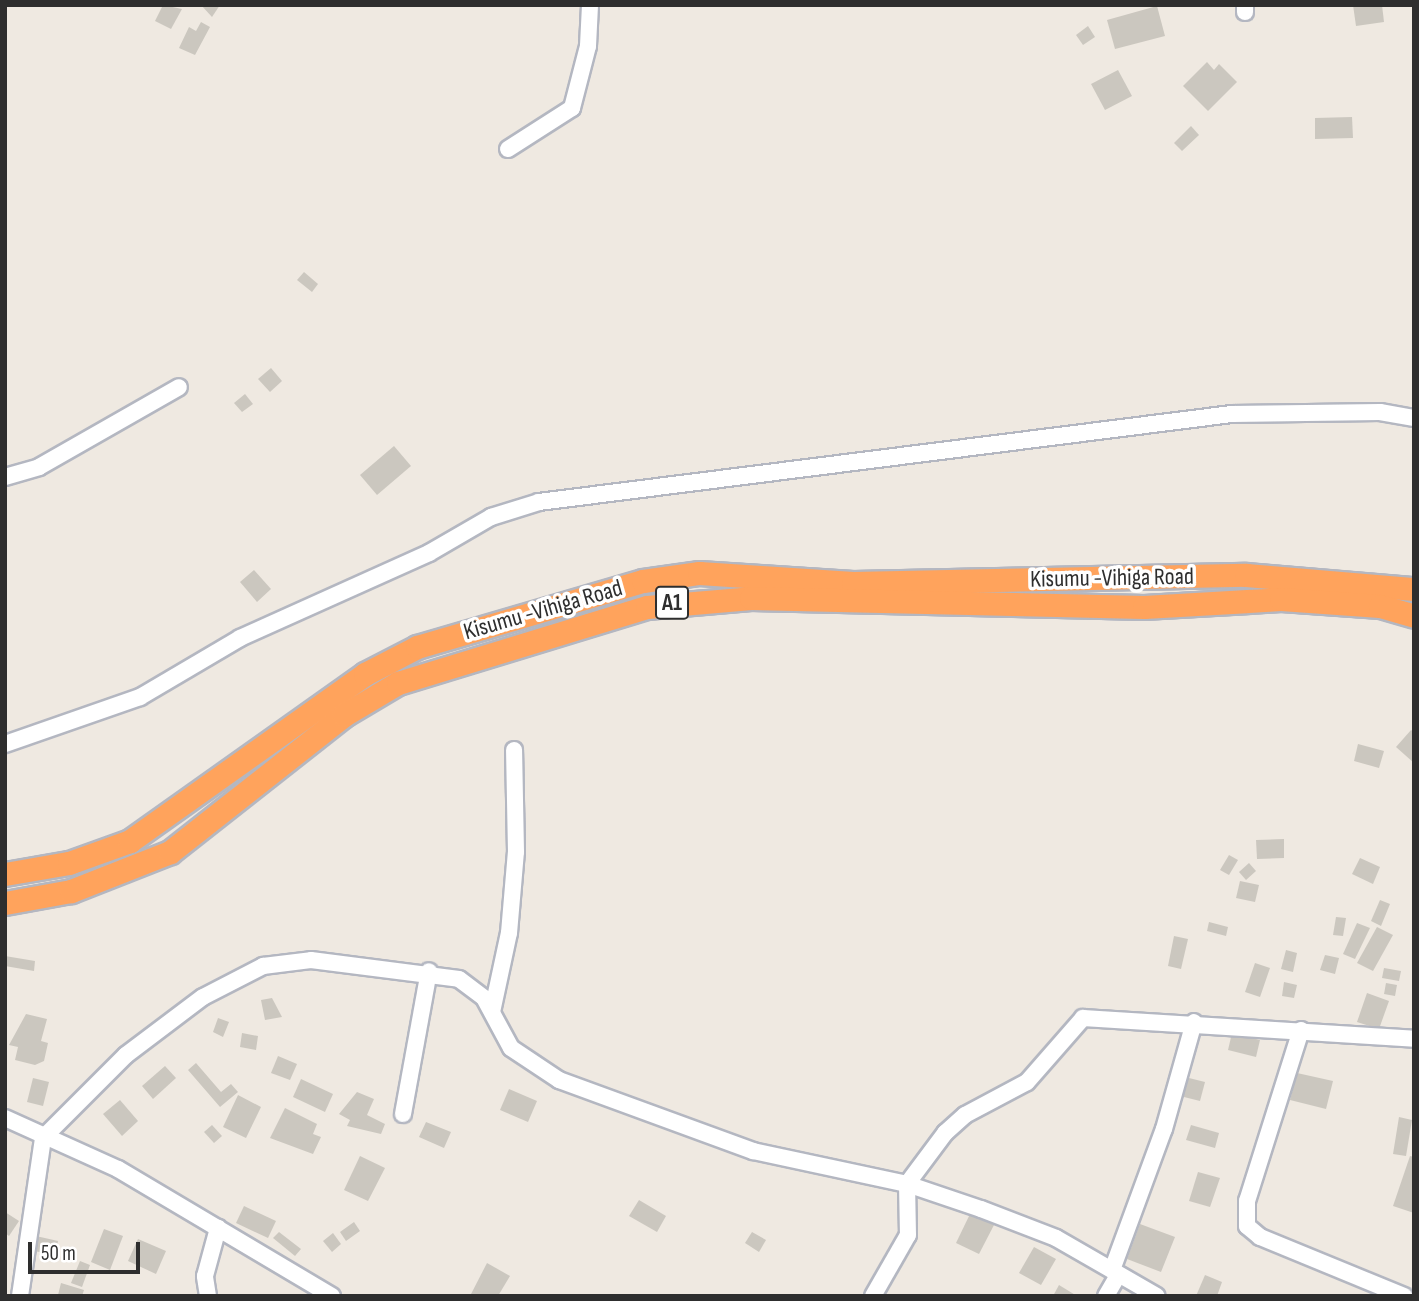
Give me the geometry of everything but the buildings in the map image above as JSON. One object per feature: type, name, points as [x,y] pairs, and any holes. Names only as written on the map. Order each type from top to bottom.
[{"type":"highway","name":"Kisumu -Vihiga Road","points":[[5,874],[69,863],[130,841],[347,686],[417,648],[643,581],[699,573],[853,583],[1246,575],[1414,589]]},
{"type":"highway","name":"Kisumu -Vihiga Road","points":[[5,903],[71,891],[170,852],[344,715],[398,682],[647,607],[751,598],[1144,607],[1281,599],[1380,606],[1414,615]]},
{"type":"street","points":[[508,149],[572,108],[589,46],[590,5]]},
{"type":"street","points":[[5,477],[39,467],[179,387]]},
{"type":"street","points":[[5,744],[141,696],[240,638],[429,553],[491,517],[539,502],[1232,414],[1380,412],[1414,418]]},
{"type":"street","points":[[492,1012],[515,865],[514,751]]},
{"type":"street","points":[[20,1296],[43,1138],[166,1023],[263,966],[311,960],[429,971],[459,979],[492,1012],[520,1057],[598,1097],[753,1151],[907,1184],[1056,1238],[1157,1296]]},
{"type":"street","points":[[403,1114],[429,971]]},
{"type":"street","points":[[873,1296],[908,1235],[907,1184],[965,1115],[1027,1082],[1083,1018],[1414,1039]]},
{"type":"street","points":[[1106,1296],[1194,1023]]},
{"type":"street","points":[[1301,1030],[1247,1201],[1247,1226],[1260,1237],[1404,1296]]},
{"type":"street","points":[[5,1118],[43,1138],[118,1169],[331,1296]]},
{"type":"street","points":[[208,1296],[205,1276],[218,1228]]}]
